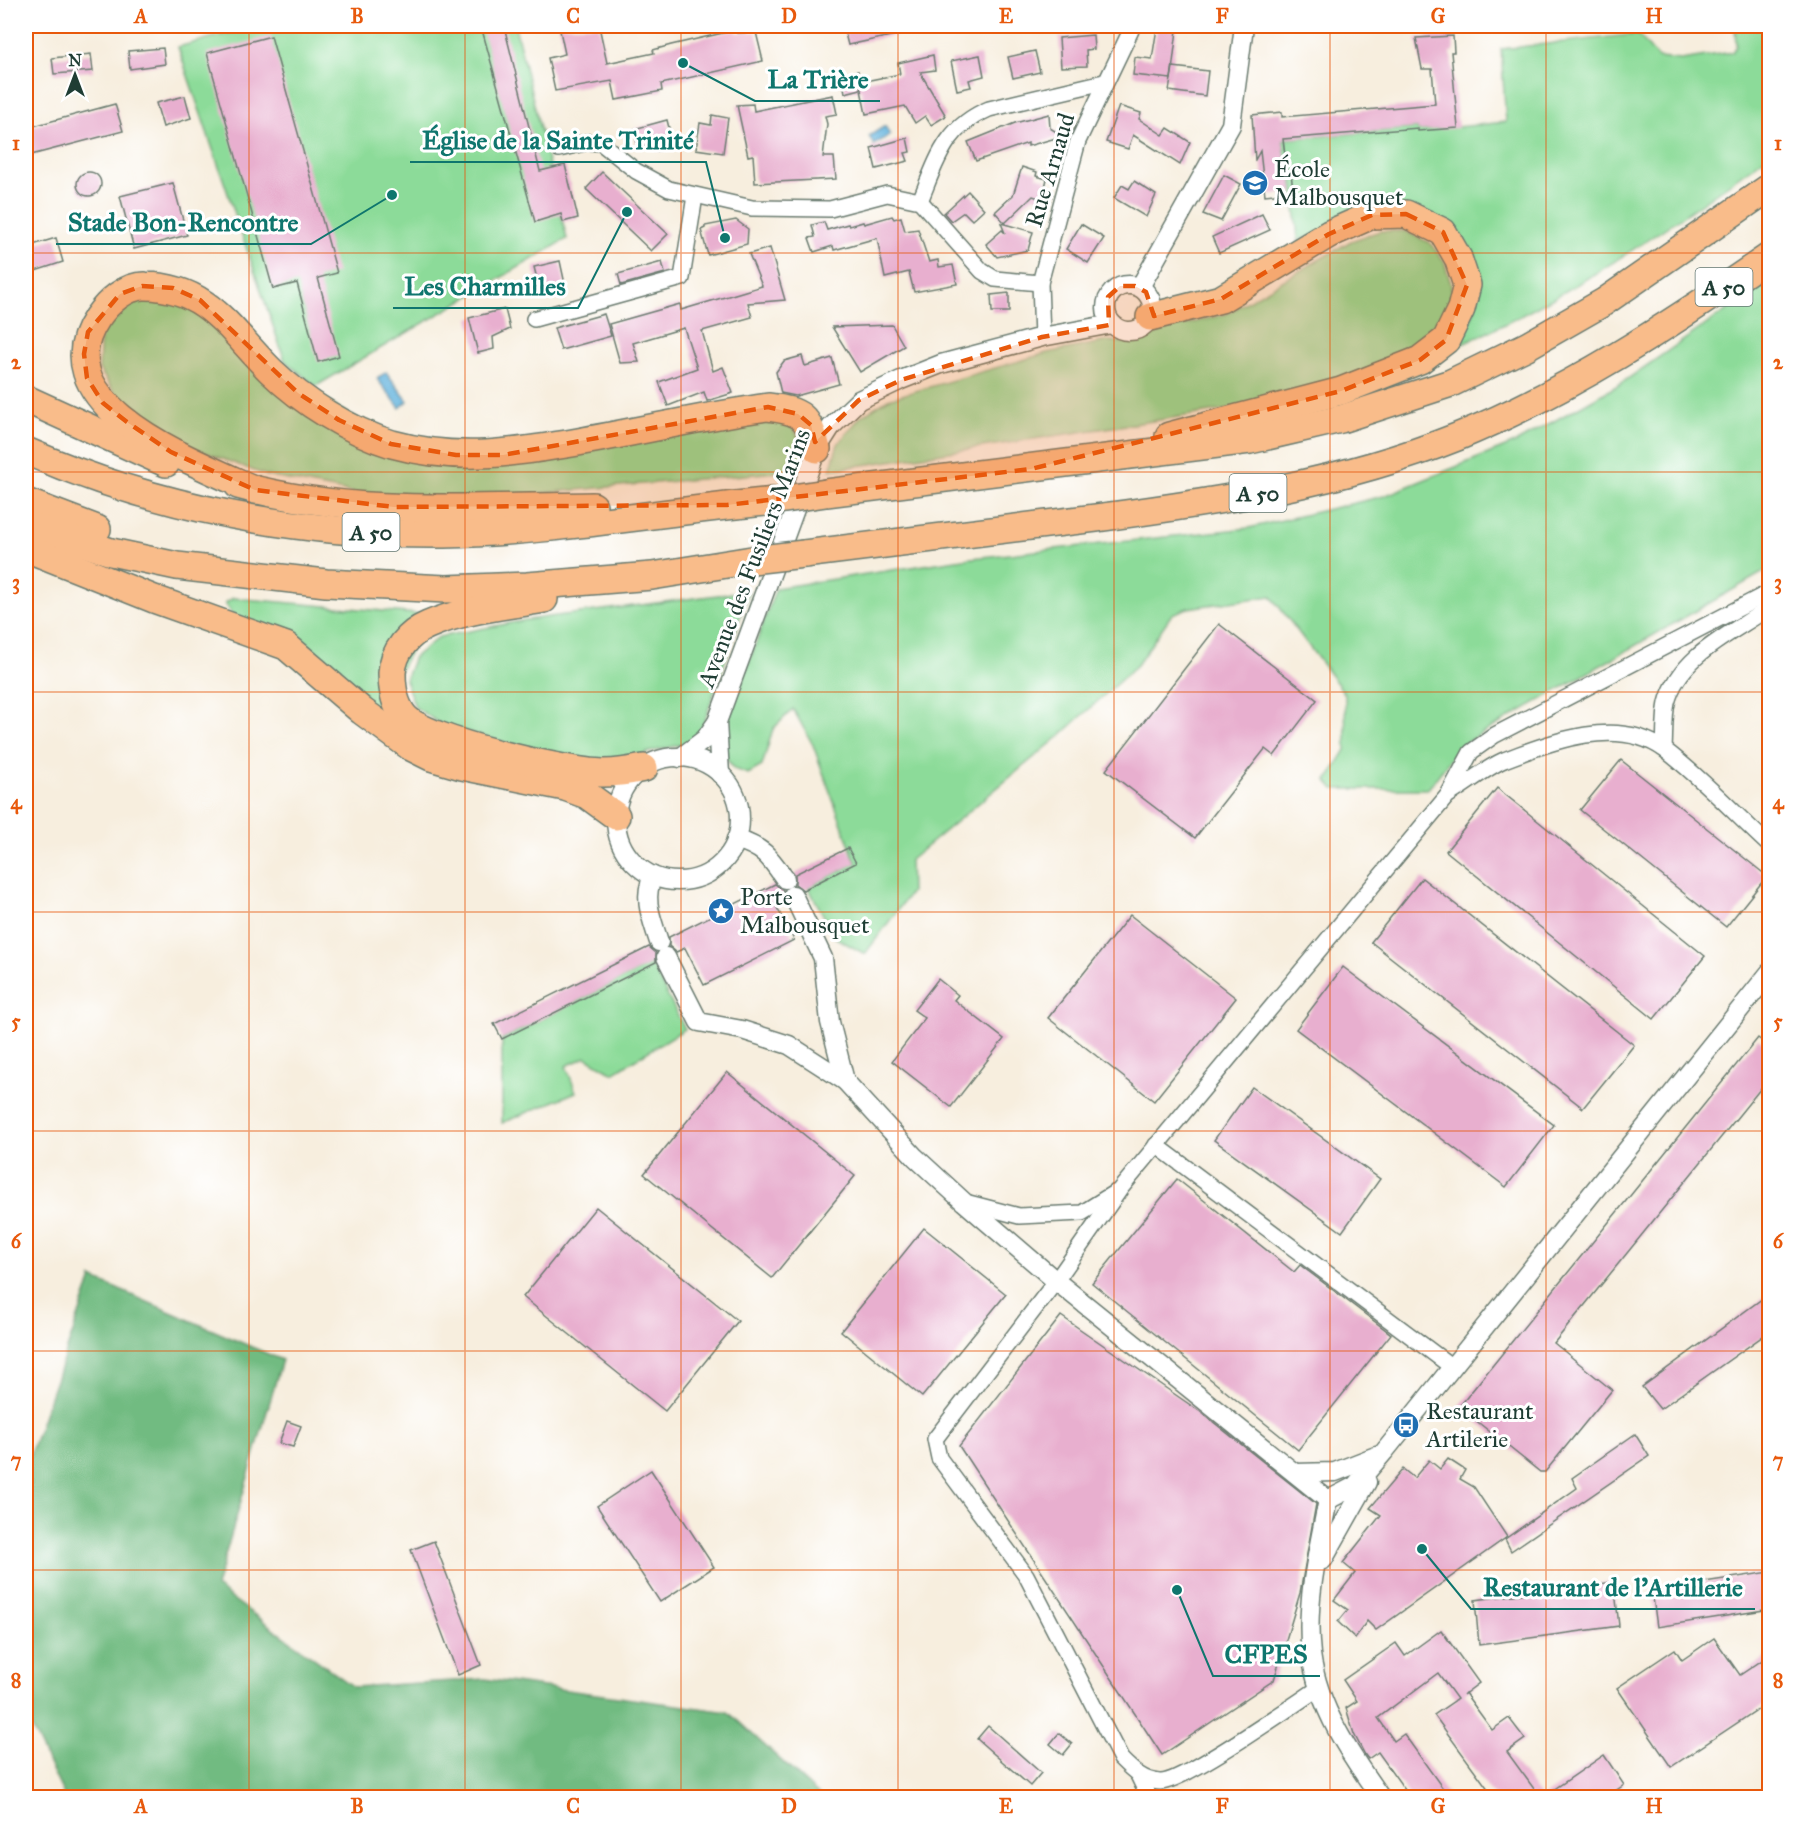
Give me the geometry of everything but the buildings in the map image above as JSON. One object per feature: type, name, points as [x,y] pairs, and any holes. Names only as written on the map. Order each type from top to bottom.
[{"type":"highway","name":"A 50","points":[[26,451],[106,482],[156,496],[301,526],[358,531],[445,534],[513,530],[765,502],[1250,440],[1341,419],[1451,383],[1527,346],[1604,302],[1770,187]]},
{"type":"highway","points":[[1031,469],[1341,392],[1389,374],[1420,360],[1446,340],[1461,309],[1467,285],[1458,258],[1443,232],[1406,214],[1372,215],[1329,234],[1221,299],[1150,317]]},
{"type":"highway","name":"A 50","points":[[26,502],[121,538],[259,574],[327,583],[446,589],[526,586],[652,576],[752,560],[1179,507],[1278,489],[1374,465],[1458,436],[1597,369],[1679,319],[1770,256]]},
{"type":"highway","points":[[255,490],[171,452],[104,403],[87,378],[84,354],[88,332],[104,308],[120,294],[142,286],[173,288],[200,300],[234,328],[270,370],[298,393],[339,420],[391,444],[456,455],[503,455],[768,407],[798,414],[811,425],[818,449]]},
{"type":"highway","points":[[26,399],[171,465],[255,490],[294,497],[394,507],[727,505]]},
{"type":"highway","points":[[26,524],[111,552],[177,566],[259,574]]},
{"type":"highway","points":[[26,548],[154,599],[286,646],[362,711],[411,747],[431,757],[462,766],[565,786],[587,795],[616,816]]},
{"type":"highway","points":[[644,768],[602,773],[578,770],[442,738],[418,728],[404,716],[396,699],[393,665],[398,650],[411,635],[428,625],[454,616],[652,576]]},
{"type":"street","name":"Rue Arnaud","points":[[1042,337],[1040,283],[1078,141],[1104,82],[1134,26]]},
{"type":"street","points":[[1140,287],[1231,125],[1244,26]]},
{"type":"street","points":[[920,201],[942,150],[955,130],[971,117],[989,110],[1104,82]]},
{"type":"street","points":[[559,149],[588,142],[601,143],[636,171],[669,189],[752,208],[830,209],[887,194],[920,201],[982,271],[995,279],[1040,283]]},
{"type":"street","points":[[534,319],[682,278],[695,196]]},
{"type":"street","points":[[1127,285],[1140,287],[1150,298],[1150,317],[1144,326],[1132,331],[1112,324],[1106,308],[1113,291],[1127,285]]},
{"type":"street","name":"Avenue des Fusiliers Marins","points":[[680,758],[705,739],[717,722],[818,449],[831,427],[859,400],[941,364],[1042,337],[1112,324]]},
{"type":"street","points":[[1149,1797],[1138,1775],[1121,1759],[1026,1575],[939,1458],[935,1439],[1056,1281],[1121,1188],[1448,795],[1471,753],[1495,735],[1770,592]]},
{"type":"street","points":[[1664,749],[1667,703],[1677,677],[1695,657],[1770,607]]},
{"type":"street","name":"Avenue des Fusiliers Marins","points":[[717,722],[720,774]]},
{"type":"street","points":[[1448,795],[1503,761],[1606,731],[1632,734],[1664,749],[1770,846]]},
{"type":"street","points":[[680,758],[708,765],[720,774],[735,795],[739,808],[736,840],[723,861],[703,876],[687,881],[670,881],[653,876],[627,855],[617,830],[616,816],[624,789],[644,768],[661,760],[680,758]]},
{"type":"street","points":[[736,840],[763,851],[789,887],[823,958],[830,1022],[844,1081]]},
{"type":"street","points":[[653,876],[648,887],[647,900],[663,950],[699,1022],[742,1030],[789,1045],[844,1081],[915,1157],[964,1202],[1056,1281],[1328,1500]]},
{"type":"street","points":[[1328,1500],[1355,1486],[1384,1452],[1770,972]]},
{"type":"street","points":[[1156,1145],[1452,1367]]},
{"type":"street","points":[[964,1202],[1019,1216],[1082,1213],[1121,1188]]},
{"type":"street","points":[[1294,1473],[1335,1472],[1360,1464],[1384,1452]]},
{"type":"street","points":[[1312,1584],[1329,1547],[1384,1452]]},
{"type":"street","points":[[1328,1500],[1312,1584],[1311,1655],[1319,1688],[1347,1751],[1381,1797]]},
{"type":"street","points":[[1138,1775],[1161,1782],[1190,1771],[1319,1688]]},
{"type":"highlighted area","points":[[1406,214],[1443,232],[1467,285],[1446,340],[1420,360],[1341,391],[1031,469],[727,505],[394,507],[255,490],[171,452],[103,403],[87,378],[84,354],[88,332],[120,294],[142,286],[173,288],[200,300],[298,393],[339,420],[391,444],[456,455],[503,455],[768,407],[798,414],[811,425],[815,442],[859,400],[901,380],[1042,337],[1109,325],[1108,297],[1120,286],[1135,286],[1146,292],[1154,316],[1221,299],[1329,234],[1372,215]]},
{"type":"green space","points":[[243,26],[515,26],[567,239],[316,386],[285,361],[178,47],[240,30]]},
{"type":"green space","points":[[1735,26],[1769,26],[1769,155],[1653,237],[1573,287],[1489,332],[1446,351],[1466,332],[1475,308],[1418,208],[1298,240],[1292,172],[1287,173],[1283,139],[1418,128],[1418,131],[1506,122],[1501,49],[1638,34],[1658,58],[1681,60],[1732,52],[1736,46]]},
{"type":"green space","points":[[1380,231],[1405,231],[1430,243],[1444,261],[1451,284],[1451,306],[1437,334],[1400,359],[1278,402],[830,470],[838,444],[861,416],[888,399],[1047,353],[1108,341],[1133,343],[1172,328],[1226,314],[1351,241]]},
{"type":"green space","points":[[1769,281],[1769,569],[1460,746],[1428,789],[1334,789],[1327,781],[1346,750],[1345,694],[1271,596],[1188,608],[1172,614],[1137,665],[1061,735],[910,860],[911,892],[865,954],[836,938],[808,887],[856,863],[813,745],[793,709],[773,729],[762,766],[748,774],[734,769],[722,752],[725,728],[776,588],[963,559],[1249,528],[1384,496],[1515,443],[1620,384]]},
{"type":"green space","points":[[148,297],[187,305],[240,350],[433,464],[753,417],[778,421],[793,429],[798,435],[800,444],[800,470],[484,498],[364,495],[268,476],[178,442],[126,410],[99,369],[101,331],[130,301]]},
{"type":"green space","points":[[749,591],[704,723],[692,742],[646,753],[622,764],[594,767],[442,725],[415,707],[405,680],[414,657],[439,637],[526,620]]},
{"type":"green space","points":[[233,598],[429,615],[380,709],[234,617],[225,603]]},
{"type":"green space","points":[[651,964],[685,1029],[613,1073],[586,1057],[566,1066],[576,1092],[502,1123],[502,1039]]},
{"type":"green space","points":[[92,1278],[282,1360],[216,1587],[354,1687],[485,1679],[728,1712],[821,1797],[65,1797],[26,1716],[26,1465]]},
{"type":"water","points":[[885,126],[890,135],[874,145],[869,136]]},
{"type":"water","points":[[386,372],[408,401],[400,408],[377,379]]},
{"type":"place","name":"La Trière","points":[[683,63]]},
{"type":"place","name":"École Malbousquet","points":[[1255,183]]},
{"type":"place","name":"Stade Bon-Rencontre","points":[[392,195]]},
{"type":"place","name":"Les Charmilles","points":[[627,212]]},
{"type":"place","name":"Église de la Sainte Trinité","points":[[725,238]]},
{"type":"place","name":"Porte Malbousquet","points":[[721,911]]},
{"type":"place","name":"Restaurant Artilerie","points":[[1406,1425]]},
{"type":"place","name":"Restaurant de l'Artillerie","points":[[1422,1549]]},
{"type":"place","name":"CFPES","points":[[1177,1590]]}]
